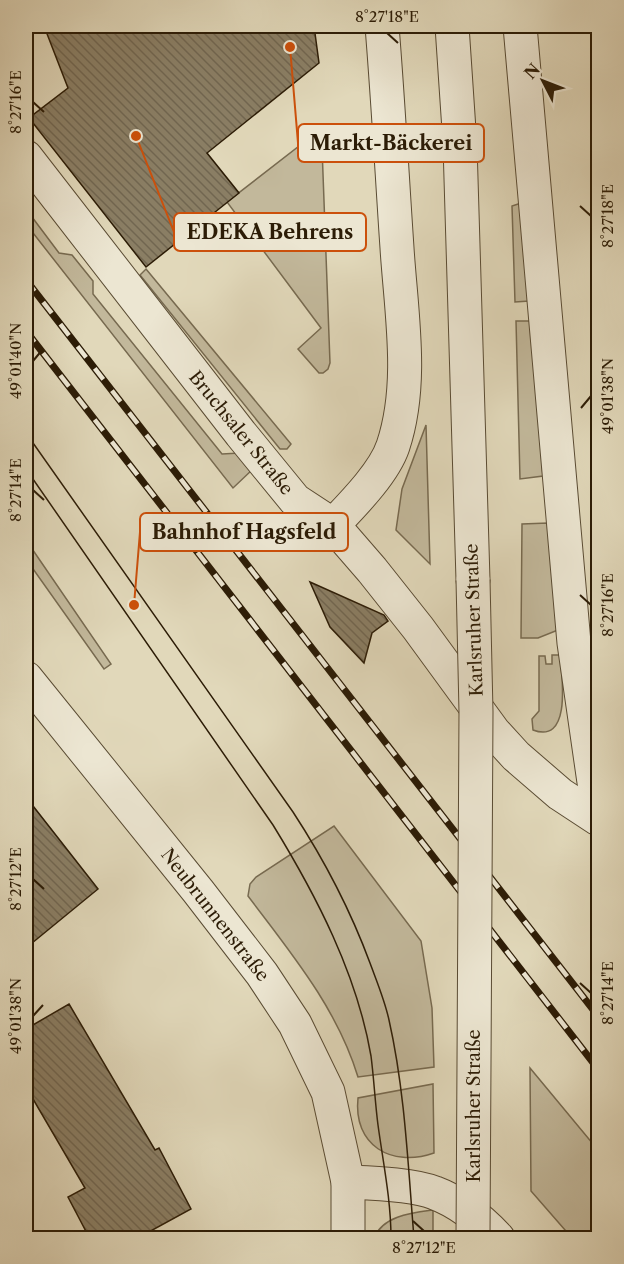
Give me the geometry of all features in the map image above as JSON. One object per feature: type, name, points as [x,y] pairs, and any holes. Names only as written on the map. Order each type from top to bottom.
[{"type":"street","points":[[333,525],[362,494],[392,448],[404,383],[382,26]]},
{"type":"street","name":"Karlsruher Straße","points":[[452,26],[460,145],[476,712],[473,1239]]},
{"type":"street","points":[[520,26],[574,643],[598,810]]},
{"type":"street","name":"Bruchsaler Straße","points":[[26,157],[241,434],[295,500],[333,525],[372,570],[418,628],[494,732],[516,756],[560,794],[598,819]]},
{"type":"street","name":"Neubrunnenstraße","points":[[26,678],[198,891],[262,974],[295,1024],[328,1092],[348,1182]]},
{"type":"street","points":[[348,1182],[348,1239]]},
{"type":"street","name":"Karlsruher Straße","points":[[348,1182],[387,1184],[434,1192],[464,1209],[485,1225],[498,1239]]},
{"type":"shaded area","points":[[312,136],[322,147],[330,363],[328,369],[323,373],[319,373],[298,349],[321,328],[227,202]]},
{"type":"shaded area","points":[[521,203],[529,301],[515,302],[512,206]]},
{"type":"shaded area","points":[[26,209],[59,253],[72,255],[93,281],[93,294],[222,454],[240,453],[253,469],[233,488],[26,224]]},
{"type":"shaded area","points":[[146,269],[291,444],[287,449],[280,449],[140,275]]},
{"type":"shaded area","points":[[516,321],[531,321],[543,476],[520,479]]},
{"type":"shaded area","points":[[426,425],[430,564],[396,530],[402,489]]},
{"type":"shaded area","points":[[548,523],[558,630],[538,638],[521,638],[522,524]]},
{"type":"shaded area","points":[[26,540],[111,664],[104,669],[26,559]]},
{"type":"shaded area","points":[[552,655],[560,655],[563,692],[559,718],[554,728],[545,732],[533,730],[532,719],[539,711],[539,656],[545,656],[546,664],[552,664]]},
{"type":"shaded area","points":[[334,826],[421,941],[432,1008],[434,1067],[358,1077],[349,1052],[325,1004],[296,960],[248,896],[250,884],[256,877]]},
{"type":"shaded area","points":[[530,1068],[598,1150],[598,1238],[572,1238],[531,1191]]},
{"type":"shaded area","points":[[433,1084],[434,1153],[418,1157],[403,1157],[390,1155],[378,1149],[362,1129],[358,1114],[358,1098]]},
{"type":"shaded area","points":[[433,1210],[433,1238],[374,1238],[378,1231],[391,1220],[407,1214]]},
{"type":"building","points":[[44,26],[314,26],[319,63],[207,153],[239,193],[146,267],[29,118],[68,88]]},
{"type":"building","points":[[310,582],[384,615],[388,621],[372,633],[364,663],[330,627]]},
{"type":"building","points":[[26,797],[98,889],[26,948]]},
{"type":"building","points":[[69,1004],[155,1150],[159,1148],[191,1209],[136,1239],[90,1239],[68,1197],[85,1188],[26,1087],[26,1029]]},
{"type":"tram line","points":[[26,433],[293,812],[316,849],[345,904],[370,963],[389,1020],[402,1101],[414,1238]]},
{"type":"tram line","points":[[26,469],[273,825],[333,936],[356,995],[371,1056],[391,1238]]},
{"type":"railway","points":[[26,280],[598,1016]]},
{"type":"railway","points":[[26,331],[598,1069]]},
{"type":"place","name":"Markt-Bäckerei","points":[[290,47]]},
{"type":"place","name":"EDEKA Behrens","points":[[136,136]]},
{"type":"place","name":"Bahnhof Hagsfeld","points":[[134,605]]}]
